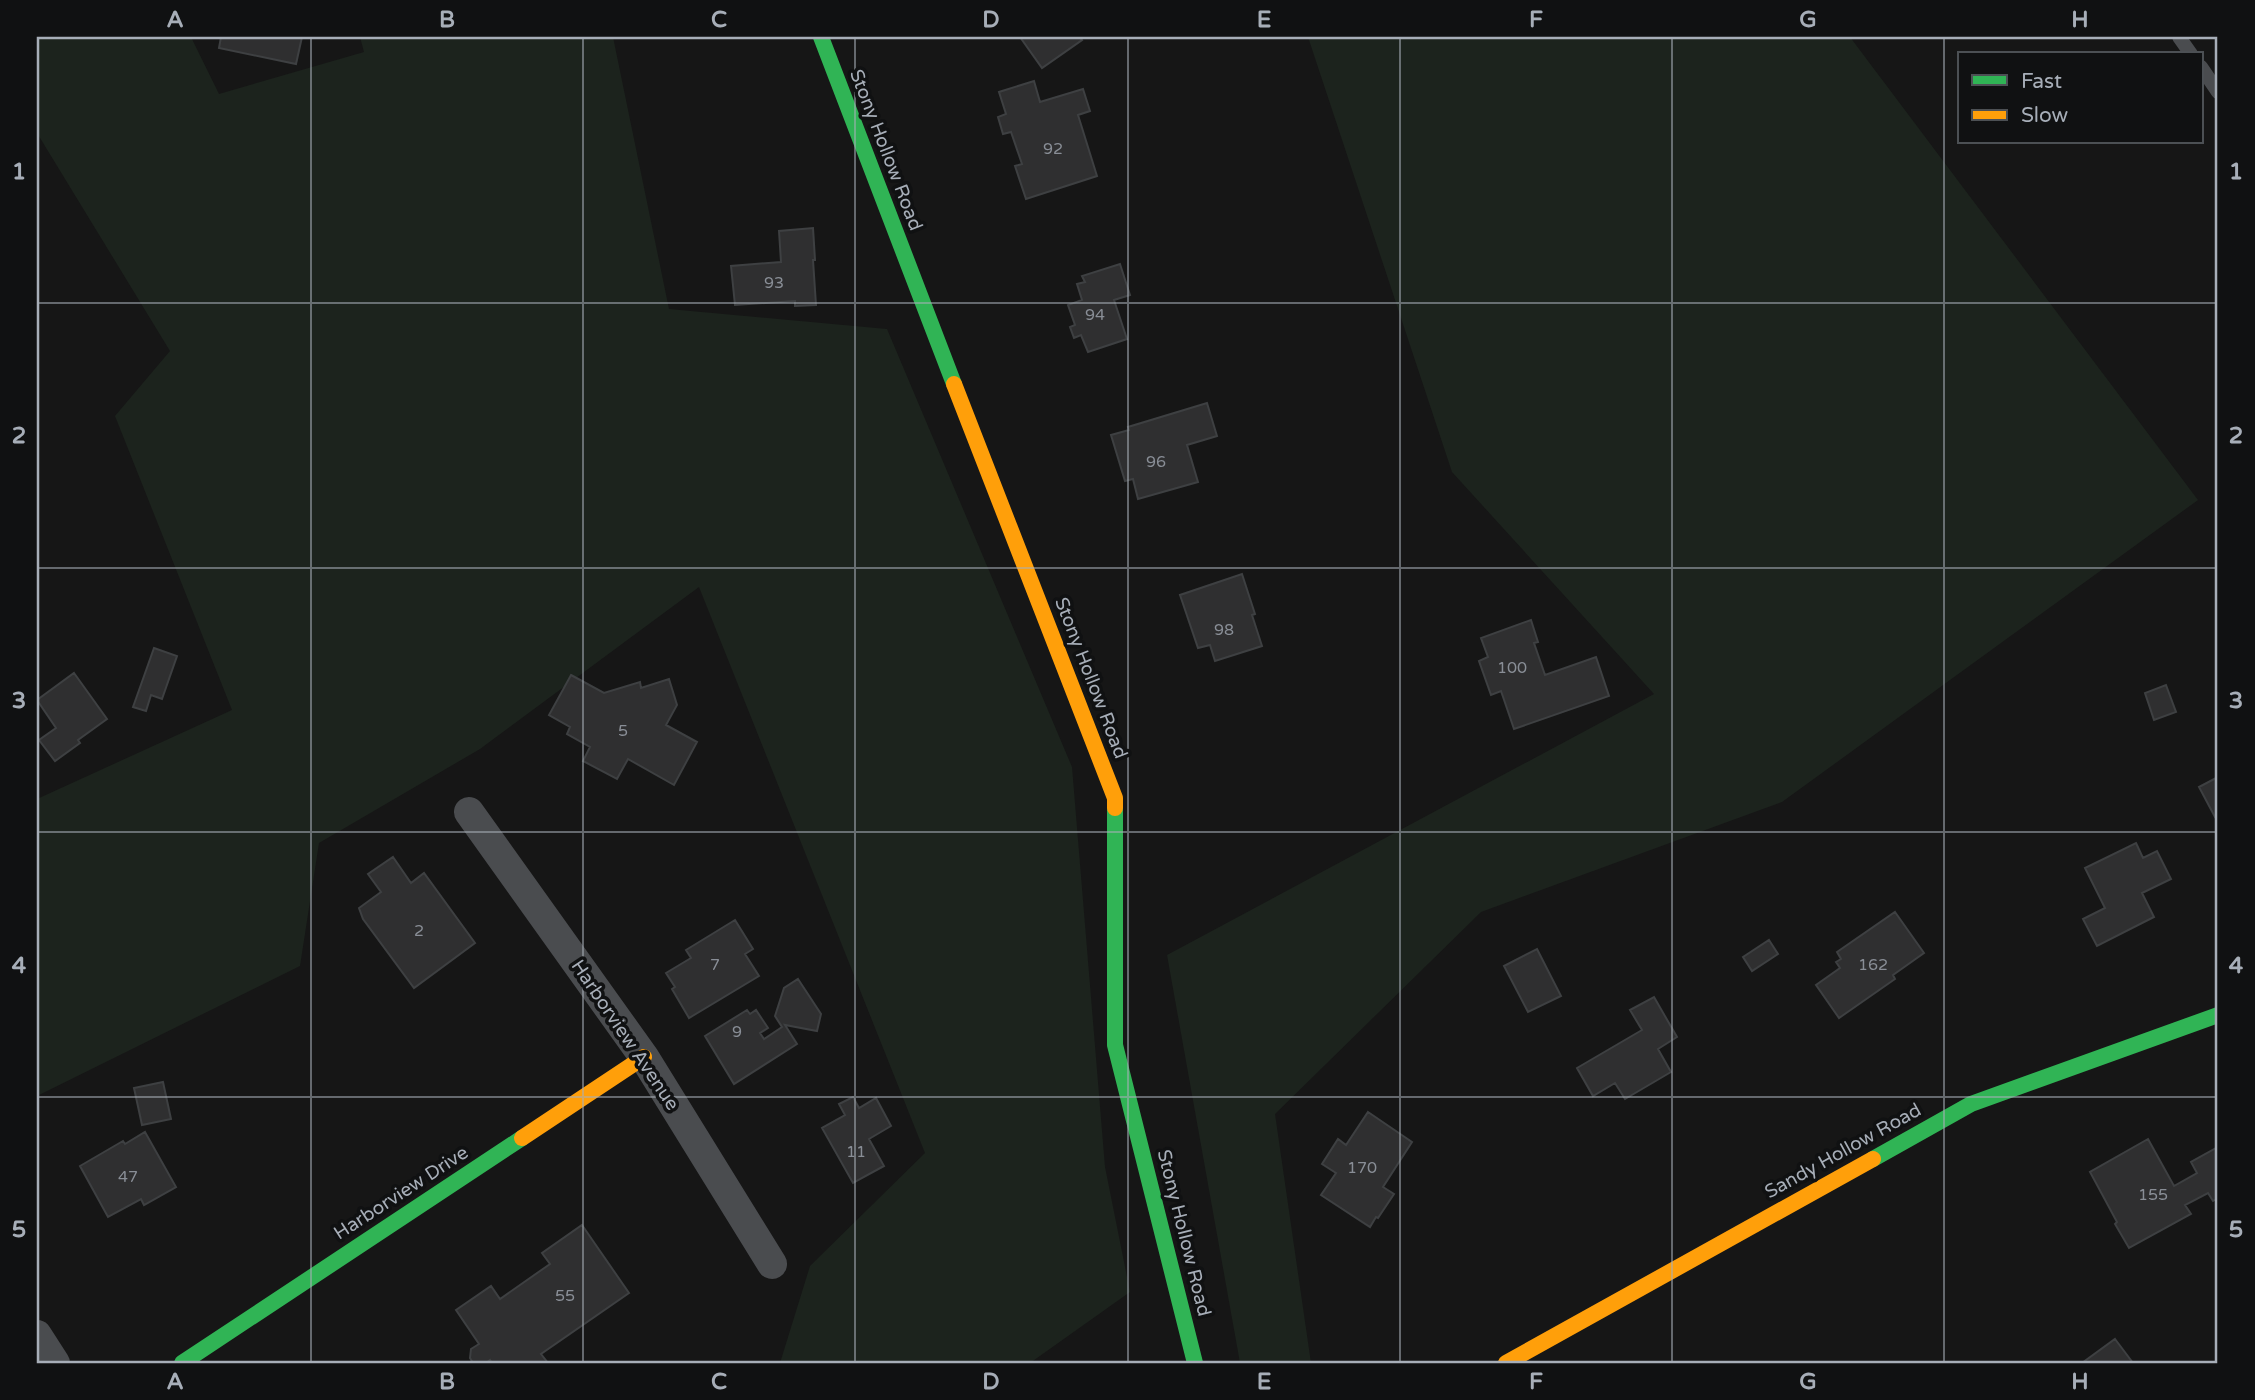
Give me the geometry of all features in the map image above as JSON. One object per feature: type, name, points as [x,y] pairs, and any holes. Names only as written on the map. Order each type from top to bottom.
[{"type":"street","name":"Stony Hollow Road","points":[[821,37],[1115,797],[1115,1045],[1195,1363]]},
{"type":"street","name":"Harborview Avenue","points":[[469,812],[644,1058],[772,1264]]},
{"type":"street","name":"Sandy Hollow Road","points":[[1506,1363],[1971,1104],[2218,1015]]},
{"type":"street","name":"Harborview Drive","points":[[182,1363],[644,1058]]},
{"type":"street","points":[[37,1335],[55,1363]]},
{"type":"lane","points":[[2179,37],[2190,52]]},
{"type":"lane","points":[[2202,68],[2218,92]]},
{"type":"shaded area","points":[[37,37],[191,37],[219,94],[364,52],[360,37],[613,37],[669,309],[887,329],[1072,767],[1105,1167],[1130,1292],[1030,1363],[780,1363],[810,1266],[925,1153],[699,587],[480,749],[319,843],[300,966],[37,1096],[37,799],[232,710],[115,416],[170,351],[37,133]]},
{"type":"shaded area","points":[[1308,37],[1850,37],[2198,500],[1782,802],[1481,912],[1275,1114],[1311,1363],[1240,1363],[1167,955],[1654,694],[1452,472]]},
{"type":"building","points":[[221,37],[302,37],[296,64],[219,48]]},
{"type":"building","points":[[1020,37],[1079,37],[1082,40],[1042,68]]},
{"type":"building","points":[[1034,81],[1040,102],[1083,89],[1090,111],[1078,115],[1097,176],[1026,199],[1015,166],[1022,164],[1011,132],[1003,134],[998,117],[1006,114],[999,92]]},
{"type":"building","points":[[813,228],[816,305],[795,306],[795,301],[735,305],[731,266],[781,262],[779,231]]},
{"type":"building","points":[[1120,264],[1130,295],[1114,300],[1127,339],[1088,352],[1081,335],[1074,338],[1070,327],[1075,325],[1068,305],[1082,300],[1077,284],[1085,282],[1082,276]]},
{"type":"building","points":[[1207,403],[1217,436],[1187,445],[1198,482],[1138,499],[1133,479],[1125,481],[1111,435],[1129,430],[1128,427]]},
{"type":"building","points":[[1242,574],[1262,646],[1215,661],[1210,645],[1198,648],[1180,595]]},
{"type":"building","points":[[1531,620],[1538,642],[1534,643],[1545,675],[1596,657],[1609,696],[1514,729],[1501,691],[1491,695],[1479,661],[1488,657],[1481,638]]},
{"type":"building","points":[[154,648],[177,656],[162,699],[151,695],[146,711],[133,707]]},
{"type":"building","points":[[74,673],[107,719],[55,761],[39,740],[56,728],[37,700]]},
{"type":"building","points":[[571,675],[604,693],[640,682],[641,688],[669,679],[677,705],[666,725],[697,742],[674,785],[628,759],[617,779],[583,761],[590,747],[567,734],[570,727],[549,715]]},
{"type":"building","points":[[2166,685],[2176,712],[2154,720],[2145,693]]},
{"type":"building","points":[[2218,777],[2218,815],[2215,817],[2199,787]]},
{"type":"building","points":[[2136,843],[2143,858],[2157,851],[2171,879],[2142,893],[2154,917],[2097,946],[2083,919],[2105,908],[2085,868]]},
{"type":"building","points":[[393,857],[411,883],[424,873],[475,943],[414,988],[363,919],[359,908],[381,892],[368,874]]},
{"type":"building","points":[[1895,912],[1924,953],[1893,975],[1895,979],[1839,1018],[1816,985],[1840,968],[1836,962],[1841,959],[1837,952]]},
{"type":"building","points":[[735,920],[753,949],[745,954],[759,976],[689,1018],[666,973],[691,958],[686,950]]},
{"type":"building","points":[[1769,940],[1778,954],[1752,971],[1743,957]]},
{"type":"building","points":[[1537,949],[1561,996],[1528,1012],[1504,966]]},
{"type":"building","points":[[798,979],[821,1014],[817,1031],[785,1025],[797,1044],[734,1084],[705,1036],[747,1010],[750,1014],[756,1010],[768,1028],[760,1033],[764,1039],[782,1027],[775,1016],[784,988]]},
{"type":"building","points":[[1654,997],[1677,1037],[1658,1049],[1671,1072],[1625,1099],[1615,1083],[1593,1096],[1577,1068],[1642,1030],[1630,1010]]},
{"type":"building","points":[[163,1082],[171,1119],[142,1125],[134,1088]]},
{"type":"building","points":[[853,1097],[859,1108],[876,1098],[891,1126],[869,1139],[884,1166],[853,1183],[822,1128],[845,1115],[839,1104]]},
{"type":"building","points":[[1368,1112],[1412,1142],[1383,1187],[1394,1194],[1370,1227],[1321,1195],[1336,1173],[1322,1164],[1338,1139],[1346,1145]]},
{"type":"building","points":[[145,1132],[176,1187],[144,1205],[141,1199],[108,1217],[80,1166],[123,1141],[125,1144]]},
{"type":"building","points":[[2148,1139],[2174,1186],[2197,1173],[2191,1162],[2218,1147],[2218,1198],[2213,1201],[2208,1193],[2185,1205],[2191,1214],[2129,1248],[2090,1172]]},
{"type":"building","points":[[582,1225],[629,1293],[541,1354],[548,1363],[492,1363],[490,1360],[486,1363],[473,1363],[470,1358],[471,1349],[479,1344],[456,1310],[491,1286],[500,1299],[550,1264],[542,1253]]},
{"type":"building","points":[[2115,1339],[2133,1363],[2082,1363]]},
{"type":"traffic: fast","points":[[821,37],[954,384]]},
{"type":"traffic: fast","points":[[1115,808],[1115,1045],[1195,1363]]},
{"type":"traffic: fast","points":[[1873,1159],[1971,1104],[2218,1015]]},
{"type":"traffic: fast","points":[[182,1363],[522,1138]]},
{"type":"traffic: slow","points":[[954,384],[1115,798],[1115,808]]},
{"type":"traffic: slow","points":[[522,1138],[644,1057]]},
{"type":"traffic: slow","points":[[1506,1363],[1873,1159]]}]
